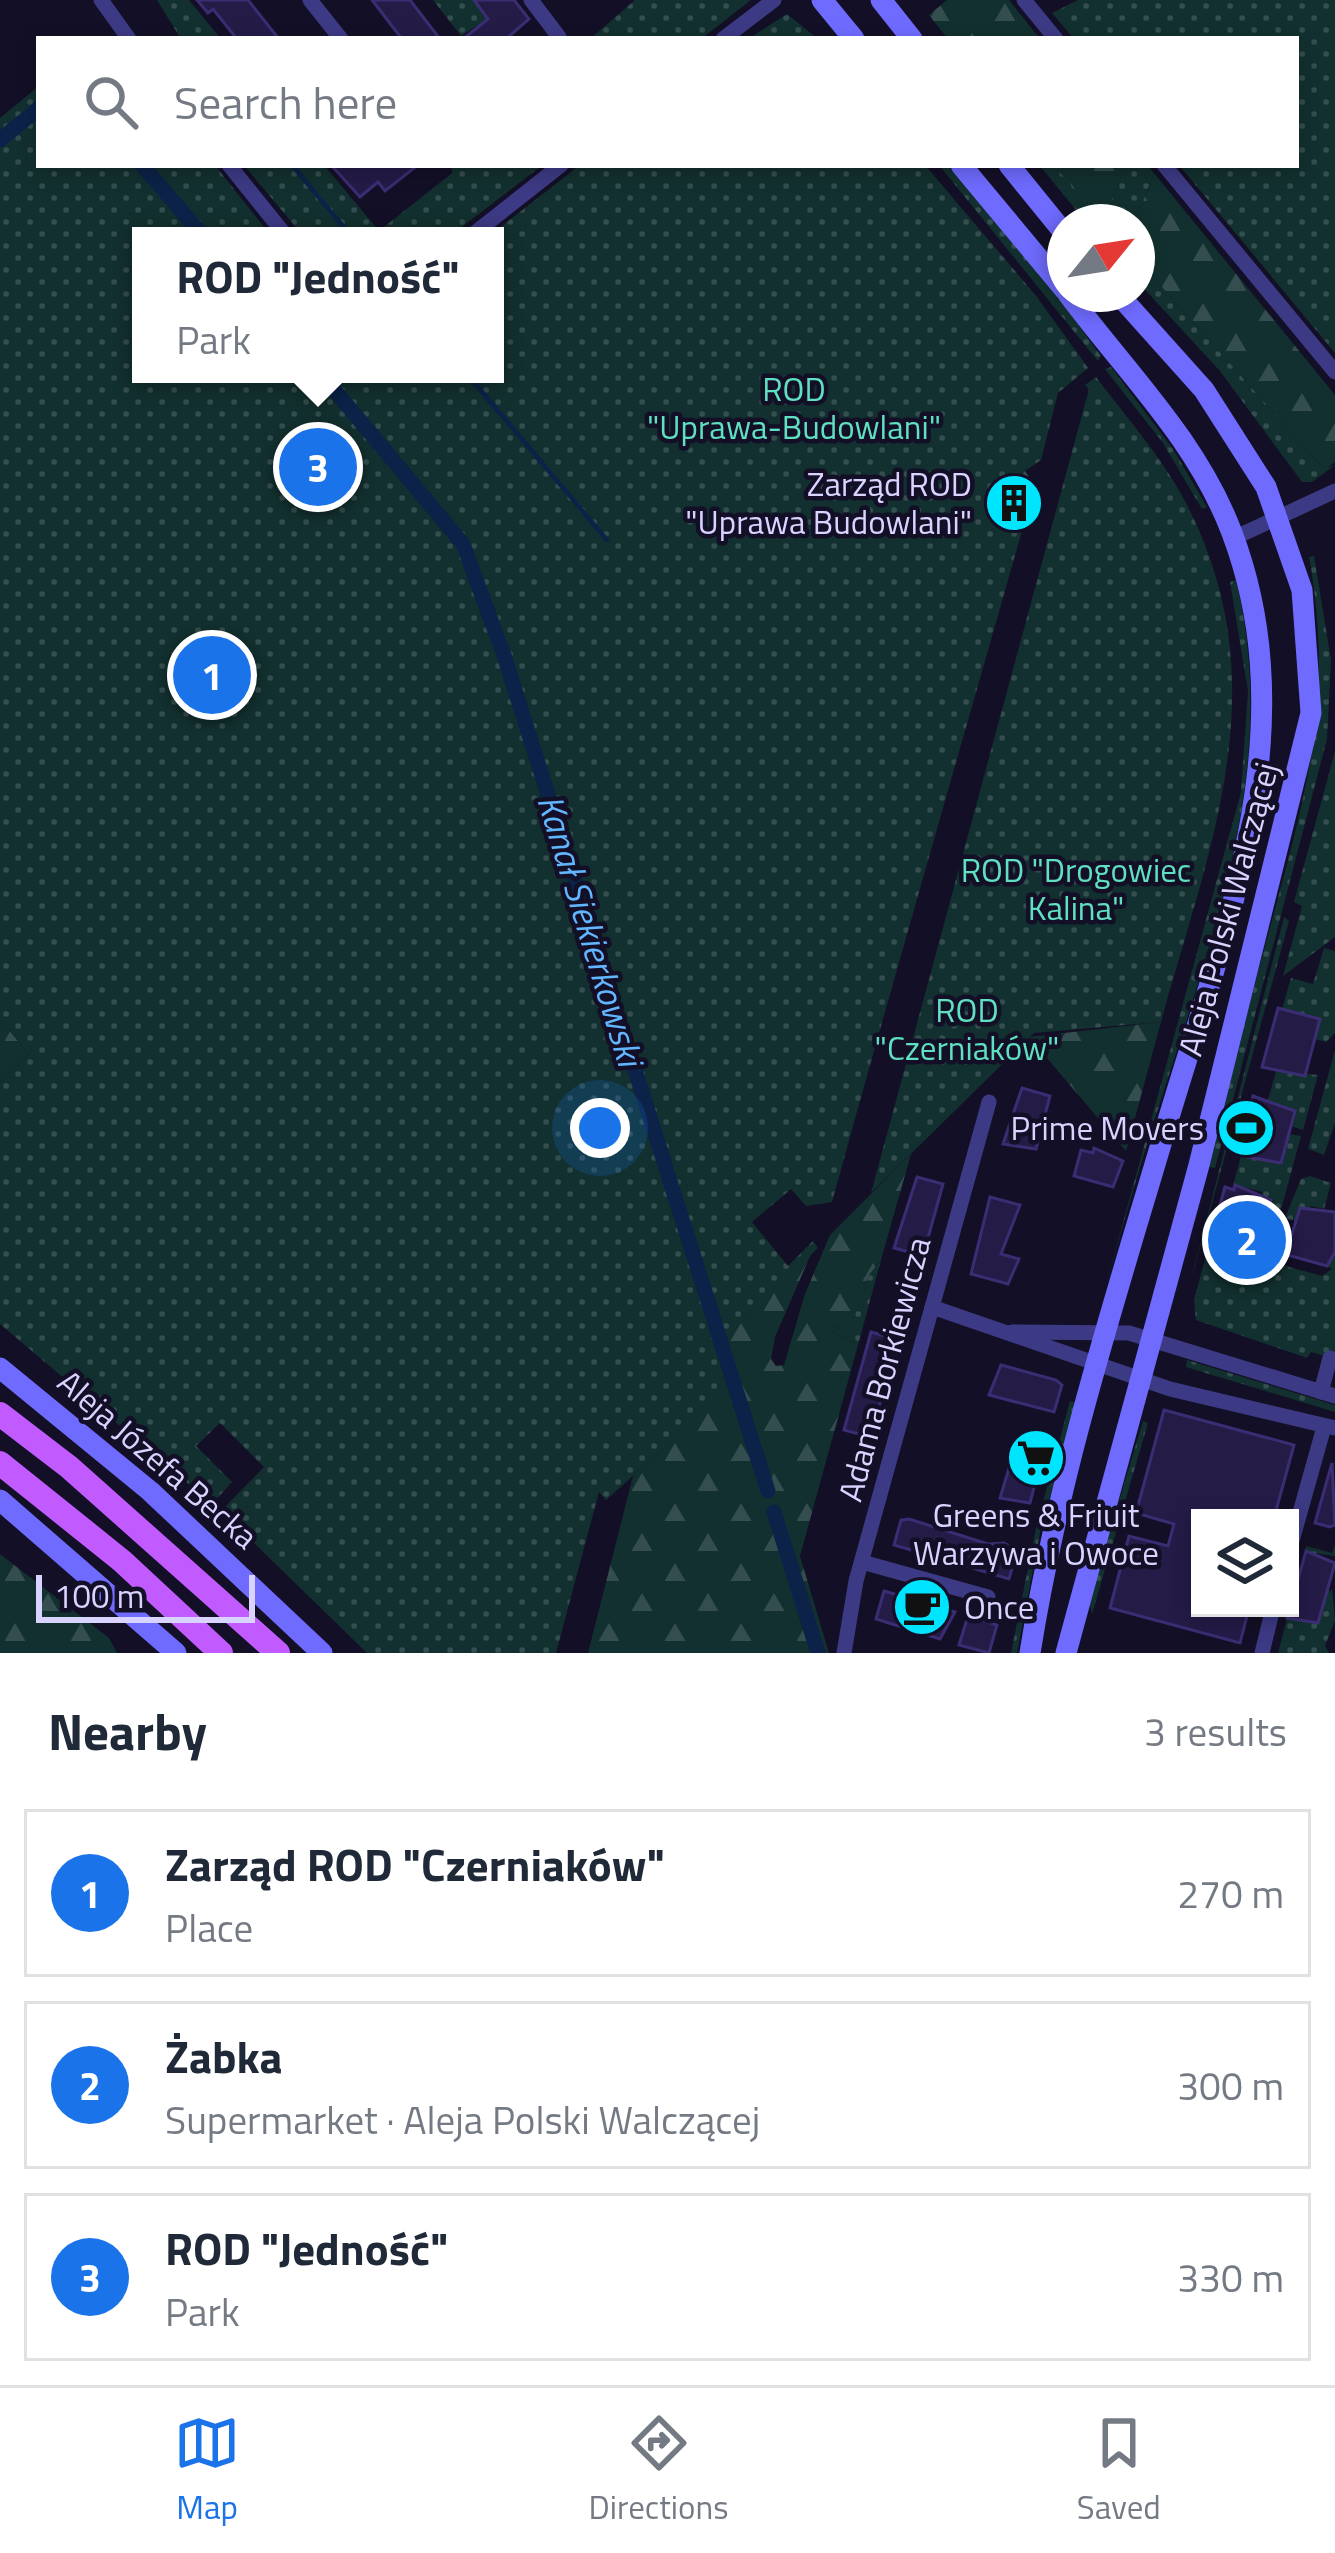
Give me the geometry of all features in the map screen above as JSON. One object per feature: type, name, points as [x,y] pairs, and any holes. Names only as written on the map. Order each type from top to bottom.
[{"type":"main road","points":[[822,0],[852,36]]},
{"type":"main road","points":[[881,0],[910,36]]},
{"type":"main road","name":"Aleja Polski Walczącej","points":[[963,168],[1047,269]]},
{"type":"main road","points":[[1011,168],[1047,212]]},
{"type":"main road","name":"Aleja Polski Walczącej","points":[[1030,1653],[1056,1513],[1095,1366],[1256,803],[1264,683],[1253,607],[1234,538],[1187,445],[1082,312]]},
{"type":"main road","name":"Aleja Polski Walczącej","points":[[1066,1653],[1153,1340],[1311,713],[1308,621],[1279,519],[1226,421],[1133,312]]},
{"type":"main road","name":"Aleja Józefa Becka","points":[[0,1368],[150,1491],[322,1653]]},
{"type":"main road","name":"Aleja Józefa Becka","points":[[0,1414],[69,1467],[278,1653]]},
{"type":"main road","points":[[0,1463],[122,1562],[221,1653]]},
{"type":"main road","points":[[0,1500],[176,1653]]},
{"type":"street","points":[[100,0],[127,36]]},
{"type":"street","points":[[310,0],[339,36]]},
{"type":"street","points":[[531,0],[558,36]]},
{"type":"street","points":[[727,36],[774,0]]},
{"type":"street","points":[[1024,0],[1053,36]]},
{"type":"street","points":[[231,168],[279,227]]},
{"type":"street","points":[[482,227],[556,168]]},
{"type":"street","points":[[1166,168],[1335,372]]},
{"type":"street","points":[[1234,538],[1335,491]]},
{"type":"street","name":"Adama Borkiewicza","points":[[844,1653],[862,1562],[989,1102]]},
{"type":"street","points":[[932,1306],[1095,1366],[1329,1427],[1299,1520]]},
{"type":"street","points":[[1011,1332],[1106,1331],[1153,1340],[1328,1394],[1330,1358]]},
{"type":"street","points":[[862,1562],[988,1597]]},
{"type":"street","points":[[1262,1653],[1271,1617]]},
{"type":"green space","points":[[157,0],[189,0],[219,36],[179,36]]},
{"type":"green space","points":[[433,0],[477,0],[492,16],[461,36]]},
{"type":"green space","points":[[635,0],[751,0],[705,36],[593,36]]},
{"type":"green space","points":[[947,0],[1009,0],[1038,36],[946,36],[929,15]]},
{"type":"green space","points":[[1078,0],[1335,0],[1335,353],[1181,168],[1299,168],[1299,36],[1071,36],[1052,13]]},
{"type":"green space","points":[[787,14],[814,36],[753,36]]},
{"type":"green space","name":"ROD \"Uprawa-Budowlani\"","points":[[36,88],[36,168],[217,168],[264,227],[132,227],[132,383],[504,383],[501,227],[576,168],[928,168],[1037,297],[1088,368],[1058,393],[1041,460],[1025,471],[1035,485],[832,1202],[806,1206],[791,1189],[752,1222],[788,1266],[813,1241],[818,1248],[727,1337],[740,1380],[606,1500],[599,1492],[556,1653],[367,1653],[221,1511],[264,1467],[220,1423],[196,1446],[232,1482],[212,1504],[0,1324],[0,1082],[29,1054],[0,1020],[0,118]]},
{"type":"green space","points":[[246,168],[326,168],[376,227],[296,227]]},
{"type":"green space","points":[[451,168],[539,168],[462,227],[384,227],[452,173]]},
{"type":"green space","points":[[941,168],[950,168],[1046,281],[1047,298]]},
{"type":"green space","points":[[1041,168],[1060,168],[1090,204],[1071,204]]},
{"type":"green space","points":[[1056,168],[1125,168],[1110,204],[1088,204]]},
{"type":"green space","points":[[1125,168],[1150,168],[1154,173],[1142,204],[1110,204]]},
{"type":"green space","points":[[1154,173],[1335,395],[1335,462],[1325,470],[1155,279],[1155,204],[1142,204]]},
{"type":"green space","points":[[1155,279],[1324,469],[1335,465],[1312,482],[1302,482],[1220,371],[1155,301]]},
{"type":"green space","points":[[1058,312],[1069,312],[1101,356],[1098,361]]},
{"type":"green space","points":[[1111,367],[1173,449],[1207,507],[1202,509],[1163,443],[1105,369]]},
{"type":"green space","name":"ROD \"Drogowiec Kalina\"","points":[[1096,377],[1186,503],[1214,570],[1228,635],[1232,699],[1227,762],[1199,890],[1161,1022],[1034,1033],[871,1193],[1089,389],[1085,385]]},
{"type":"green space","points":[[1314,556],[1331,660],[1327,739],[1215,1168],[1209,1167],[1294,838],[1312,748],[1319,657],[1309,557]]},
{"type":"green space","points":[[1236,580],[1248,648],[1250,715],[1235,847],[1107,1281],[1241,792],[1248,691],[1230,582]]},
{"type":"green space","points":[[1335,751],[1335,937],[1283,976],[1302,906],[1294,902]]},
{"type":"green space","points":[[1284,917],[1289,921],[1190,1284]]},
{"type":"green space","points":[[1324,948],[1335,951],[1335,1033],[1326,1042],[1315,1039],[1319,1024],[1282,1009],[1291,978],[1313,984]]},
{"type":"green space","points":[[0,1020],[29,1054],[0,1082]]},
{"type":"green space","points":[[1161,1022],[1126,1151],[1029,1037]]},
{"type":"green space","points":[[1335,1050],[1335,1123],[1324,1155],[1308,1149]]},
{"type":"green space","points":[[1276,1071],[1318,1075],[1303,1130],[1291,1126],[1294,1111],[1268,1100]]},
{"type":"green space","points":[[1288,1134],[1301,1136],[1279,1217],[1267,1215],[1273,1201],[1262,1197],[1262,1192],[1236,1185],[1232,1189],[1241,1156],[1281,1163]]},
{"type":"green space","points":[[911,1154],[881,1260],[869,1275],[849,1332],[835,1326],[832,1332],[858,1345],[800,1556],[829,1653],[588,1653],[633,1476],[739,1380],[727,1337],[811,1254],[775,1337],[771,1359],[776,1366],[784,1365],[805,1294],[830,1235]]},
{"type":"green space","points":[[1310,1176],[1331,1183],[1324,1209],[1311,1206],[1296,1221],[1285,1218],[1301,1179]]},
{"type":"green space","points":[[1209,1245],[1322,1276],[1332,1269],[1327,1266],[1335,1252],[1335,1359],[1311,1352],[1307,1358],[1196,1320],[1194,1300]]},
{"type":"green space","points":[[881,1260],[858,1345],[832,1332],[834,1326],[849,1331],[869,1275]]},
{"type":"green space","points":[[1187,1360],[1335,1405],[1335,1412],[1186,1367]]},
{"type":"green space","points":[[1070,1401],[1077,1403],[1041,1528],[1017,1653],[1011,1653],[1036,1528]]},
{"type":"green space","points":[[1143,1421],[1148,1423],[1092,1614],[1089,1601]]},
{"type":"green space","points":[[1335,1545],[1335,1556],[1307,1552],[1299,1580],[1306,1546],[1332,1553]]},
{"type":"green space","points":[[0,1554],[109,1638],[117,1653],[0,1653]]},
{"type":"green space","points":[[1326,1587],[1330,1592],[1332,1588],[1335,1620],[1325,1646],[1329,1653],[1278,1653],[1287,1617],[1318,1623]]},
{"type":"building","points":[[197,0],[248,0],[277,36],[235,36],[213,9],[208,13]]},
{"type":"building","points":[[372,0],[410,0],[438,36],[400,36]]},
{"type":"building","points":[[474,0],[514,0],[529,19],[509,36],[467,36],[488,19]]},
{"type":"building","points":[[334,168],[414,168],[385,191],[378,182],[360,197]]},
{"type":"building","points":[[1278,1008],[1320,1019],[1305,1076],[1262,1067]]},
{"type":"building","points":[[1022,1088],[1050,1096],[1036,1149],[1003,1144]]},
{"type":"building","points":[[1253,1096],[1295,1111],[1281,1163],[1237,1155]]},
{"type":"building","points":[[1094,1148],[1123,1161],[1113,1187],[1074,1176],[1081,1150],[1093,1153]]},
{"type":"building","points":[[917,1177],[943,1184],[923,1256],[894,1248]]},
{"type":"building","points":[[1235,1185],[1271,1200],[1263,1229],[1278,1234],[1291,1237],[1300,1208],[1335,1212],[1335,1252],[1327,1266],[1212,1234],[1225,1187],[1234,1190]]},
{"type":"building","points":[[990,1197],[1020,1205],[1001,1254],[1019,1259],[1008,1284],[971,1274]]},
{"type":"building","points":[[871,1332],[896,1339],[898,1349],[869,1437],[844,1430]]},
{"type":"building","points":[[1001,1365],[1062,1385],[1054,1412],[989,1395]]},
{"type":"building","points":[[1164,1410],[1294,1445],[1276,1509],[1191,1509],[1191,1617],[1247,1617],[1240,1643],[1110,1608],[1129,1536],[1168,1546],[1174,1524],[1136,1513]]},
{"type":"building","points":[[1016,1445],[1043,1452],[1030,1503],[1000,1498]]},
{"type":"building","points":[[1332,1463],[1335,1525],[1330,1527],[1315,1523]]},
{"type":"building","points":[[901,1520],[988,1544],[1004,1543],[1017,1551],[1009,1579],[894,1545]]},
{"type":"building","points":[[1306,1551],[1335,1563],[1318,1623],[1287,1618],[1299,1617],[1299,1576]]},
{"type":"building","points":[[884,1591],[955,1612],[940,1639],[876,1619]]},
{"type":"building","points":[[968,1616],[997,1625],[989,1653],[959,1645]]},
{"type":"waterway","points":[[0,140],[36,110]]},
{"type":"waterway","name":"Kanał Siekierkowski","points":[[145,168],[195,227]]},
{"type":"waterway","points":[[294,168],[344,227]]},
{"type":"waterway","name":"Kanał Siekierkowski","points":[[329,383],[463,544],[502,650]]},
{"type":"waterway","points":[[475,383],[607,540]]},
{"type":"waterway","name":"Kanał Siekierkowski","points":[[504,655],[536,757]]},
{"type":"waterway","name":"Kanał Siekierkowski","points":[[537,760],[666,1168]]},
{"type":"waterway","name":"Kanał Siekierkowski","points":[[668,1175],[714,1320]]},
{"type":"waterway","name":"Kanał Siekierkowski","points":[[715,1324],[768,1491]]},
{"type":"waterway","name":"Kanał Siekierkowski","points":[[774,1512],[818,1653]]},
{"type":"place","name":"ROD \"Jedność\"","points":[[318,467]]},
{"type":"place","name":"Zarząd ROD \"Uprawa Budowlani\"","points":[[1014,503]]},
{"type":"place","name":"Zarząd ROD \"Czerniaków\"","points":[[212,675]]},
{"type":"place","name":"Prime Movers","points":[[1246,1128]]},
{"type":"place","name":"Żabka","points":[[1247,1240]]},
{"type":"place","name":"Greens & Friuit Warzywa i Owoce","points":[[1036,1458]]},
{"type":"place","name":"Once","points":[[922,1607]]},
{"type":"park label","name":"ROD \"Czerniaków\"","points":[[967,1029]]}]
